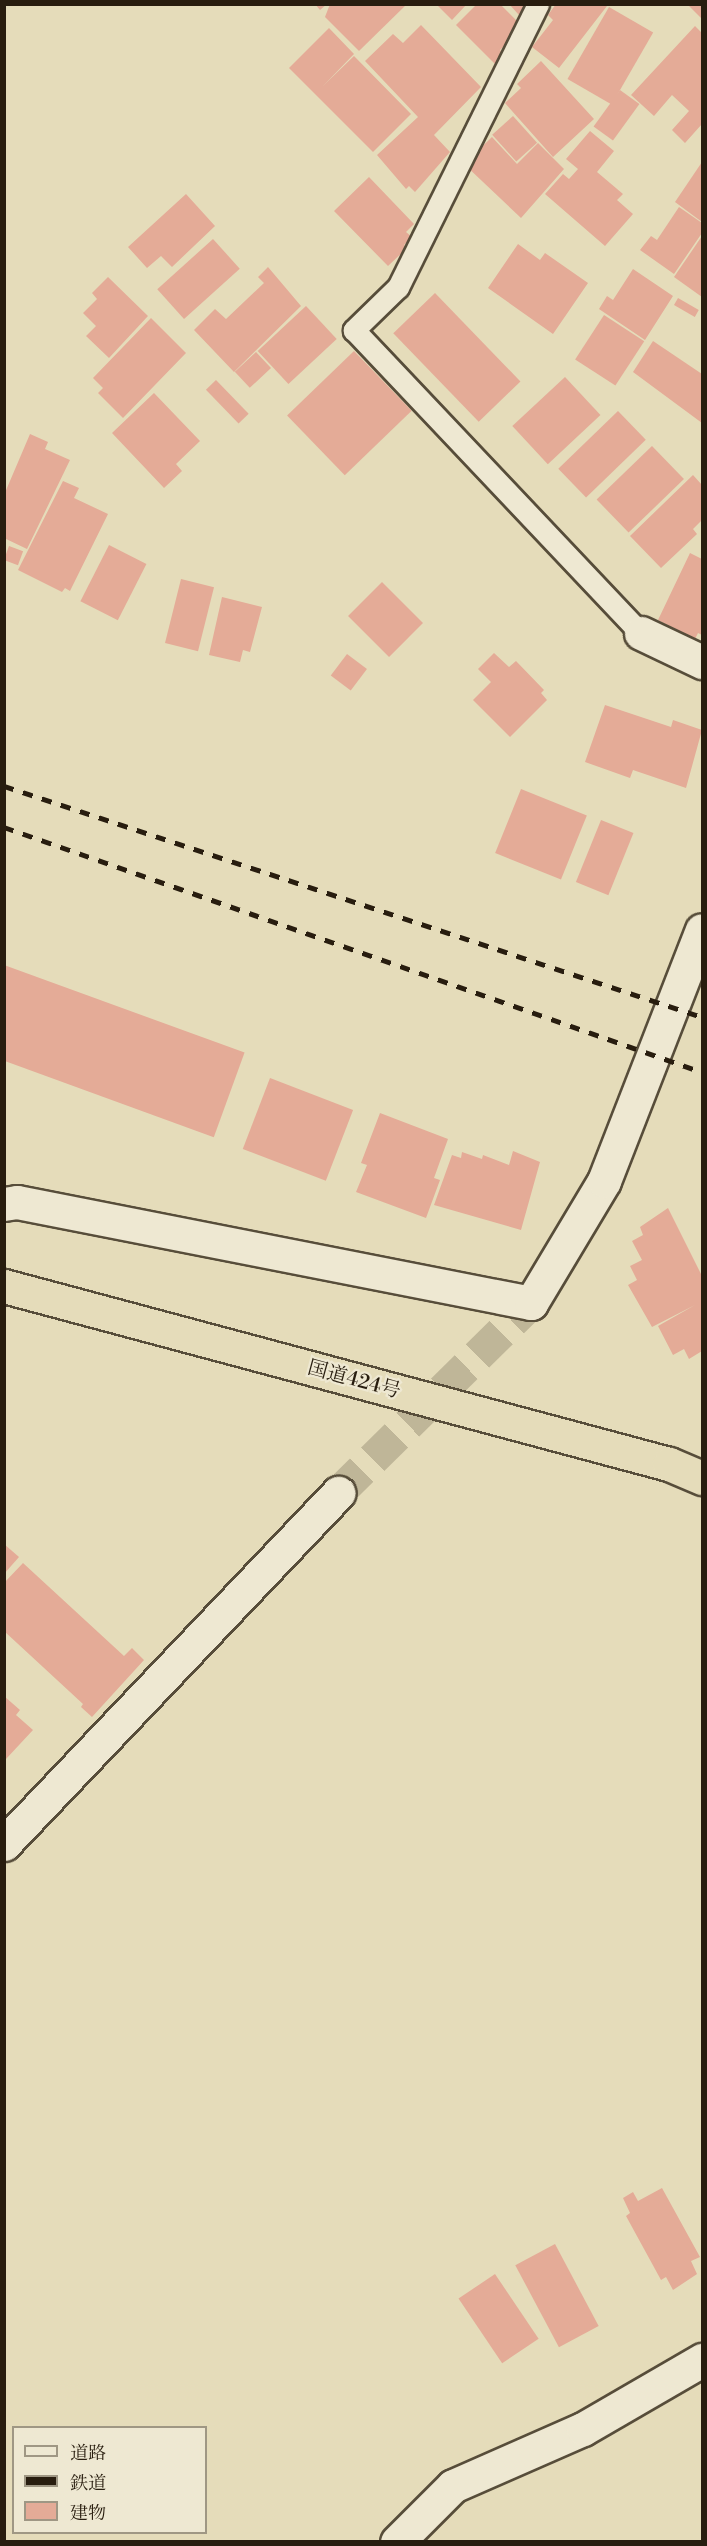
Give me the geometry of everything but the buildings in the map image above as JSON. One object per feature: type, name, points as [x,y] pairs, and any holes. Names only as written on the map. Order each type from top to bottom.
[{"type":"highway","name":"国道424号","points":[[4,1286],[669,1464],[702,1478]]},
{"type":"street","points":[[641,633],[702,662]]},
{"type":"street","points":[[4,1204],[17,1202],[531,1304],[604,1181],[702,930]]},
{"type":"street","points":[[4,1844],[338,1494]]},
{"type":"street","points":[[397,2541],[453,2486],[583,2429],[702,2360]]},
{"type":"lane","points":[[538,4],[398,287],[354,330],[641,633]]},
{"type":"tunnel","points":[[338,1493],[531,1303]]},
{"type":"railway","points":[[4,786],[702,1017]]},
{"type":"railway","points":[[4,827],[702,1072]]}]
